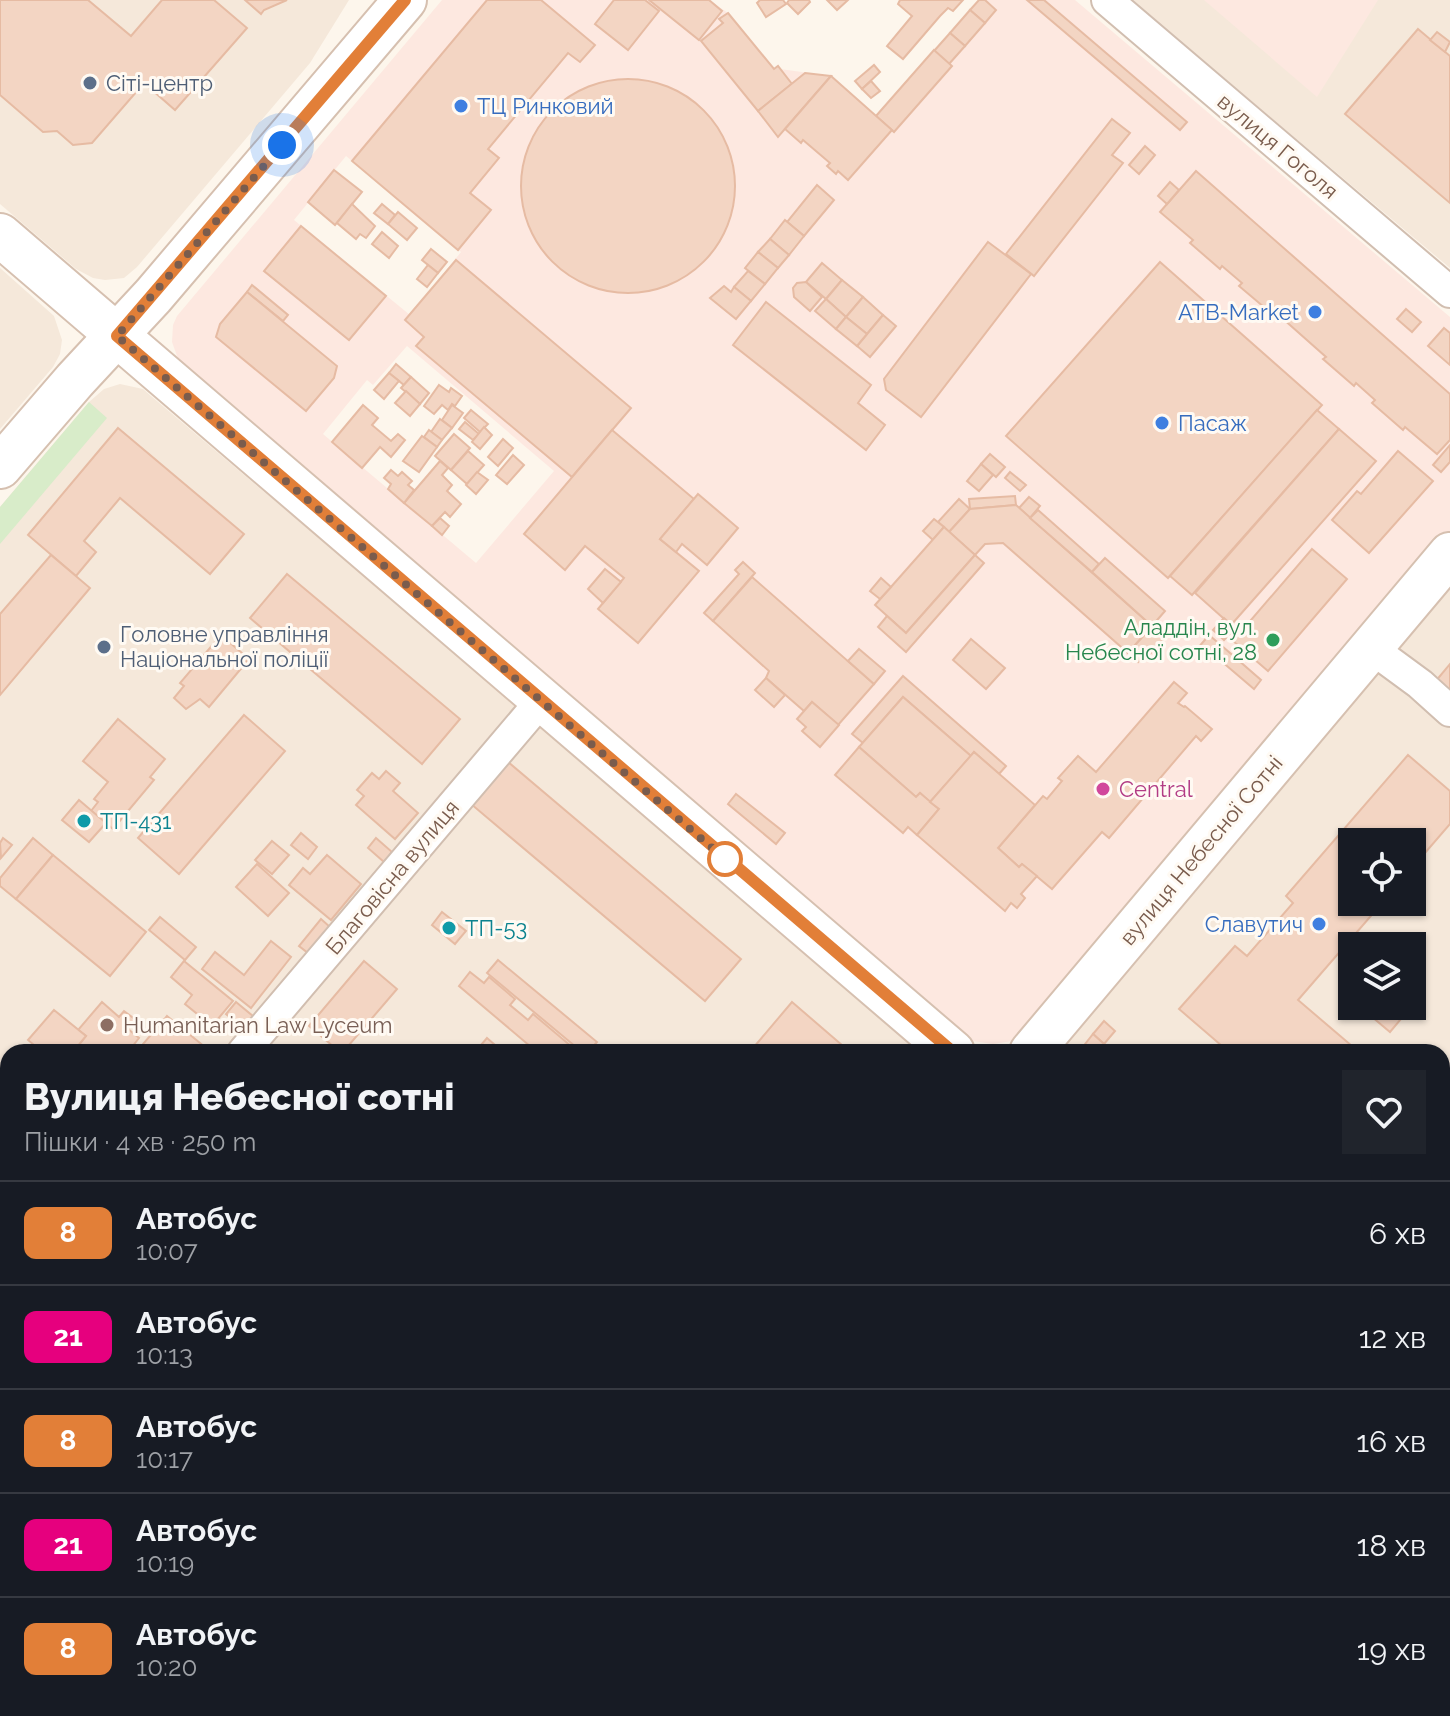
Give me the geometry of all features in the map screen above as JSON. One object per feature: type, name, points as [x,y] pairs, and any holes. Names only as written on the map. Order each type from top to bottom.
[{"type":"main road","points":[[0,467],[223,216],[405,0]]},
{"type":"main road","points":[[0,235],[944,1044]]},
{"type":"main road","name":"вулиця Небесної Сотні","points":[[1038,1044],[1450,554]]},
{"type":"street","name":"вулиця Гоголя","points":[[1107,0],[1450,292]]},
{"type":"street","points":[[1371,648],[1420,684],[1450,711]]},
{"type":"street","name":"Благовісна вулиця","points":[[250,1044],[541,701]]},
{"type":"shaded area","points":[[0,0],[349,0],[310,63],[137,267],[124,278],[105,280],[76,269],[0,204]]},
{"type":"shaded area","points":[[442,0],[709,0],[728,13],[773,69],[778,66],[780,69],[831,76],[876,116],[979,0],[1075,0],[1450,317],[1450,535],[1018,1040],[993,1044],[973,1041],[181,367],[172,342],[177,316]],"holes":[[[346,156],[461,252],[410,315],[294,220]],[[407,346],[554,471],[476,563],[323,434],[367,380],[373,385]]]},
{"type":"shaded area","points":[[1131,0],[1450,0],[1450,268]]},
{"type":"shaded area","points":[[1204,0],[1378,0],[1317,97]]},
{"type":"shaded area","points":[[0,268],[54,316],[62,340],[60,354],[53,367],[0,429]]},
{"type":"shaded area","points":[[120,384],[143,389],[917,1044],[0,1044],[0,507],[89,402],[104,389]]},
{"type":"shaded area","points":[[1450,581],[1450,1044],[1060,1044]]},
{"type":"green space","points":[[89,402],[107,418],[0,544],[0,507]]},
{"type":"building","points":[[0,0],[88,0],[131,36],[162,0],[214,0],[247,28],[175,110],[144,83],[92,143],[73,145],[57,131],[43,132],[0,95]]},
{"type":"building","points":[[245,0],[287,0],[261,14]]},
{"type":"building","name":"ТЦ Ринковий","points":[[487,0],[541,0],[595,45],[580,62],[568,53],[488,149],[499,158],[470,193],[491,210],[458,250],[352,161]]},
{"type":"building","points":[[614,0],[645,0],[659,11],[628,50],[595,24]]},
{"type":"building","points":[[649,0],[709,0],[722,11],[699,40]]},
{"type":"building","points":[[760,0],[783,0],[786,4],[766,17],[757,3]]},
{"type":"building","points":[[789,0],[810,2],[798,14],[787,3]]},
{"type":"building","points":[[827,0],[848,0],[837,10]]},
{"type":"building","points":[[900,0],[963,0],[953,11],[948,8],[903,59],[887,46],[912,16],[898,4]]},
{"type":"building","points":[[979,0],[985,0],[996,10],[985,23],[970,10]]},
{"type":"building","points":[[1027,0],[1044,0],[1187,122],[1180,130]]},
{"type":"building","points":[[970,10],[985,23],[965,46],[950,33]]},
{"type":"building","points":[[728,13],[774,69],[778,66],[792,84],[758,111],[701,41],[723,23],[719,19]]},
{"type":"building","points":[[1418,29],[1450,56],[1450,203],[1345,114]]},
{"type":"building","points":[[1437,32],[1450,42],[1445,52],[1430,40]]},
{"type":"building","points":[[950,33],[965,46],[949,64],[934,51]]},
{"type":"building","points":[[934,50],[952,66],[894,132],[876,116]]},
{"type":"building","points":[[874,65],[880,72],[862,89],[855,81]]},
{"type":"building","points":[[805,73],[831,76],[778,137],[758,111]]},
{"type":"building","points":[[831,76],[892,130],[848,180],[838,171],[836,174],[827,166],[830,163],[785,129]]},
{"type":"building","points":[[628,79],[669,87],[704,110],[727,145],[735,186],[727,227],[704,262],[669,285],[628,293],[587,285],[552,262],[529,227],[521,186],[529,145],[552,110],[587,87]]},
{"type":"building","points":[[871,81],[880,91],[871,98],[862,89]]},
{"type":"building","points":[[1112,119],[1130,133],[1112,155],[1123,163],[1034,276],[1006,254]]},
{"type":"building","points":[[1145,146],[1155,155],[1139,174],[1129,165]]},
{"type":"building","points":[[334,170],[362,192],[335,225],[308,202]]},
{"type":"building","name":"ATB-Market","points":[[1196,171],[1450,394],[1450,440],[1437,454],[1372,403],[1375,400],[1323,359],[1326,357],[1273,310],[1271,313],[1239,286],[1242,283],[1222,266],[1220,269],[1190,243],[1193,240],[1160,212]]},
{"type":"building","points":[[1170,182],[1179,190],[1167,204],[1158,196]]},
{"type":"building","points":[[817,185],[834,200],[804,236],[787,222]]},
{"type":"building","points":[[352,204],[375,226],[366,238],[360,234],[356,239],[337,223]]},
{"type":"building","points":[[382,204],[395,215],[388,224],[374,213]]},
{"type":"building","points":[[398,212],[417,228],[407,240],[388,224]]},
{"type":"building","points":[[785,220],[804,236],[789,255],[770,239]]},
{"type":"building","points":[[301,226],[386,296],[349,340],[264,271]]},
{"type":"building","points":[[382,232],[398,246],[389,258],[372,244]]},
{"type":"building","points":[[770,239],[789,255],[778,268],[758,252]]},
{"type":"building","points":[[988,242],[1031,274],[921,417],[886,390],[884,379]]},
{"type":"building","points":[[431,249],[447,262],[438,273],[422,260]]},
{"type":"building","points":[[758,252],[778,268],[765,284],[745,268]]},
{"type":"building","points":[[456,260],[631,408],[572,477],[416,346],[424,337],[405,320]]},
{"type":"building","name":"Пасаж","points":[[1160,262],[1322,405],[1168,578],[1006,436]]},
{"type":"building","points":[[822,263],[842,280],[826,299],[806,282]]},
{"type":"building","points":[[428,265],[438,273],[427,287],[417,279]]},
{"type":"building","points":[[748,271],[765,284],[751,301],[734,287]]},
{"type":"building","points":[[842,280],[863,297],[846,317],[826,299]]},
{"type":"building","points":[[806,282],[822,297],[810,311],[794,297],[793,288],[797,283]]},
{"type":"building","points":[[252,285],[288,315],[283,321],[247,292]]},
{"type":"building","points":[[724,286],[731,292],[734,287],[751,301],[736,319],[710,298]]},
{"type":"building","points":[[247,292],[337,366],[334,378],[306,411],[216,337],[220,324]]},
{"type":"building","points":[[863,297],[883,315],[867,334],[846,317]]},
{"type":"building","points":[[826,299],[846,317],[836,329],[815,311]]},
{"type":"building","points":[[766,302],[871,385],[858,403],[885,425],[866,450],[733,345]]},
{"type":"building","points":[[1406,309],[1421,322],[1412,332],[1397,319]]},
{"type":"building","points":[[883,315],[896,326],[870,357],[857,346]]},
{"type":"building","points":[[846,317],[867,334],[857,346],[836,329]]},
{"type":"building","points":[[1444,328],[1450,333],[1450,365],[1428,346]]},
{"type":"building","points":[[396,364],[411,377],[404,385],[389,373]]},
{"type":"building","points":[[389,373],[399,381],[384,399],[374,390]]},
{"type":"building","points":[[411,377],[429,393],[420,404],[401,388]]},
{"type":"building","points":[[439,385],[449,392],[451,388],[462,396],[455,406],[452,404],[448,410],[442,405],[434,414],[424,406]]},
{"type":"building","points":[[406,391],[420,404],[410,416],[395,403]]},
{"type":"building","points":[[363,405],[378,418],[372,425],[391,441],[398,434],[405,440],[391,457],[380,447],[362,468],[332,442]]},
{"type":"building","points":[[452,405],[463,413],[452,428],[442,420]]},
{"type":"building","points":[[471,410],[488,424],[480,432],[464,418]]},
{"type":"building","points":[[1317,410],[1339,429],[1192,595],[1170,576]]},
{"type":"building","points":[[440,419],[452,428],[442,440],[431,432]]},
{"type":"building","points":[[465,422],[479,434],[473,440],[459,429]]},
{"type":"building","points":[[484,427],[492,435],[480,449],[472,442]]},
{"type":"building","points":[[118,428],[244,534],[210,574],[120,498],[84,541],[96,552],[76,576],[28,535]]},
{"type":"building","points":[[1339,429],[1376,461],[1231,625],[1195,593]]},
{"type":"building","points":[[429,430],[442,440],[437,447],[424,437]]},
{"type":"building","points":[[612,430],[694,499],[660,539],[699,571],[638,643],[598,609],[624,578],[585,546],[565,570],[524,534]]},
{"type":"building","points":[[454,434],[470,448],[451,470],[435,456]]},
{"type":"building","points":[[422,436],[437,447],[419,472],[403,461]]},
{"type":"building","points":[[503,439],[513,448],[498,466],[488,457]]},
{"type":"building","points":[[1450,445],[1450,462],[1441,472],[1433,465]]},
{"type":"building","points":[[468,451],[484,465],[467,484],[451,470]]},
{"type":"building","points":[[1398,451],[1433,481],[1369,553],[1332,520],[1357,491],[1361,494]]},
{"type":"building","points":[[990,454],[1005,467],[996,477],[981,464]]},
{"type":"building","points":[[513,455],[524,465],[507,484],[496,475]]},
{"type":"building","points":[[440,461],[448,468],[442,475],[452,485],[447,491],[461,504],[450,517],[445,512],[432,526],[404,503]]},
{"type":"building","points":[[981,464],[993,475],[979,491],[967,481]]},
{"type":"building","points":[[391,470],[398,476],[402,472],[412,481],[408,485],[414,490],[404,503],[388,489],[391,484],[384,478]]},
{"type":"building","points":[[477,472],[488,480],[476,494],[466,485]]},
{"type":"building","points":[[1010,472],[1026,485],[1020,491],[1005,478]]},
{"type":"building","points":[[698,494],[738,528],[707,565],[682,544],[676,552],[660,539]]},
{"type":"building","points":[[1015,496],[1016,505],[970,509],[969,499]]},
{"type":"building","points":[[1029,497],[1040,506],[1030,518],[1019,508]]},
{"type":"building","points":[[959,499],[970,509],[949,532],[938,522]]},
{"type":"building","points":[[1016,505],[1152,626],[1128,653],[1003,543],[985,544],[975,555],[949,532],[970,509]]},
{"type":"building","points":[[1038,510],[1099,564],[1092,572],[1030,518]]},
{"type":"building","points":[[440,518],[449,526],[442,535],[432,526]]},
{"type":"building","points":[[934,519],[944,527],[933,540],[923,531]]},
{"type":"building","points":[[944,527],[975,555],[906,633],[875,605]]},
{"type":"building","points":[[1312,549],[1347,579],[1268,671],[1233,641]]},
{"type":"building","points":[[51,555],[90,588],[0,695],[0,614]]},
{"type":"building","points":[[975,555],[984,563],[906,652],[878,627],[887,616],[906,633]]},
{"type":"building","points":[[1105,558],[1165,611],[1152,626],[1092,572]]},
{"type":"building","points":[[743,562],[755,573],[713,621],[704,613],[739,574],[735,570]]},
{"type":"building","points":[[605,569],[621,582],[603,603],[588,589]]},
{"type":"building","points":[[287,574],[460,719],[422,764],[250,618]]},
{"type":"building","points":[[752,577],[874,684],[838,725],[812,702],[804,711],[766,678],[769,671],[713,621]]},
{"type":"building","points":[[881,578],[891,587],[880,599],[870,591]]},
{"type":"building","points":[[1224,618],[1235,628],[1224,640],[1213,630]]},
{"type":"building","points":[[1156,622],[1169,633],[1138,662],[1128,653]]},
{"type":"building","points":[[221,635],[249,659],[209,707],[200,699],[186,709],[174,698],[184,686],[180,683]]},
{"type":"building","points":[[1209,635],[1222,646],[1211,659],[1198,648]]},
{"type":"building","points":[[971,639],[1005,668],[986,689],[953,660]]},
{"type":"building","points":[[1222,646],[1261,680],[1254,689],[1214,655]]},
{"type":"building","points":[[859,649],[885,671],[874,684],[848,661]]},
{"type":"building","points":[[1450,664],[1450,695],[1435,682]]},
{"type":"building","points":[[903,676],[1006,766],[999,774],[974,752],[971,756],[903,697],[863,743],[852,734]]},
{"type":"building","points":[[766,678],[785,695],[774,707],[755,690]]},
{"type":"building","name":"Central","points":[[1174,682],[1187,693],[1178,703],[1212,729],[1201,741],[1196,736],[1109,838],[1102,832],[1052,889],[1022,864],[1019,867],[998,848],[1043,796],[1047,799],[1062,781],[1058,778],[1078,756],[1096,772]]},
{"type":"building","points":[[903,697],[971,756],[930,802],[920,793],[916,797],[859,747]]},
{"type":"building","points":[[812,702],[839,725],[820,747],[802,731],[806,727],[797,719]]},
{"type":"building","points":[[244,715],[285,751],[179,874],[138,838]]},
{"type":"building","points":[[118,719],[165,759],[150,777],[154,780],[113,829],[91,811],[98,802],[94,799],[108,782],[83,761]]},
{"type":"building","points":[[859,747],[916,797],[920,793],[939,809],[917,835],[908,827],[903,833],[835,775]]},
{"type":"building","points":[[974,752],[1035,805],[998,848],[1019,867],[1022,864],[1037,876],[1021,894],[1025,898],[1017,908],[1011,903],[1005,911],[917,835],[939,809],[930,802]]},
{"type":"building","name":"Славутич","points":[[1408,755],[1450,791],[1450,824],[1426,852],[1426,828],[1345,828]]},
{"type":"building","points":[[507,761],[741,959],[705,1001],[471,804]]},
{"type":"building","points":[[386,771],[400,783],[393,791],[418,813],[395,839],[356,805],[364,796],[357,790],[372,773],[379,779]]},
{"type":"building","points":[[736,794],[785,833],[776,844],[728,804]]},
{"type":"building","name":"ТП-431","points":[[79,800],[106,823],[89,842],[62,820]]},
{"type":"building","points":[[301,833],[317,847],[308,859],[291,845]]},
{"type":"building","name":"Славутич","points":[[1338,836],[1338,916],[1371,916],[1357,932],[1338,932],[1338,954],[1298,1000],[1350,1044],[1220,1044],[1179,1009],[1235,946],[1247,956],[1293,903],[1286,896]]},
{"type":"building","points":[[3,838],[12,845],[1,858],[0,843]]},
{"type":"building","points":[[33,838],[53,855],[16,899],[0,886],[0,878]]},
{"type":"building","points":[[376,838],[392,852],[384,862],[368,848]]},
{"type":"building","points":[[272,841],[289,855],[272,874],[255,860]]},
{"type":"building","points":[[53,855],[146,932],[110,976],[16,899]]},
{"type":"building","points":[[327,855],[361,884],[331,920],[289,885],[303,868],[310,874]]},
{"type":"building","points":[[257,864],[289,893],[268,916],[236,887]]},
{"type":"building","name":"ТП-53","points":[[442,912],[466,931],[455,944],[432,925]]},
{"type":"building","points":[[160,917],[196,947],[185,960],[149,930]]},
{"type":"building","points":[[321,919],[330,927],[308,953],[299,946]]},
{"type":"building","points":[[271,941],[291,957],[251,1008],[202,969],[215,952],[244,975]]},
{"type":"building","points":[[498,960],[597,1042],[572,1044],[487,973]]},
{"type":"building","points":[[184,961],[233,1001],[212,1026],[185,1004],[192,995],[171,977]]},
{"type":"building","points":[[364,961],[397,989],[350,1044],[330,1044],[309,1026]]},
{"type":"building","points":[[470,972],[484,983],[489,977],[515,999],[510,1005],[528,1020],[533,1014],[569,1044],[528,1044],[459,986]]},
{"type":"building","name":"Humanitarian Law Lyceum","points":[[102,1002],[119,1017],[124,1011],[136,1020],[128,1029],[139,1038],[134,1044],[80,1044],[86,1036],[78,1030]]},
{"type":"building","points":[[236,1002],[254,1017],[244,1029],[226,1014]]},
{"type":"building","points":[[792,1002],[841,1044],[757,1044]]},
{"type":"building","points":[[54,1010],[86,1036],[80,1044],[33,1044],[28,1040]]},
{"type":"building","points":[[167,1016],[201,1044],[143,1044]]},
{"type":"building","points":[[1376,1020],[1400,1020],[1390,1032]]},
{"type":"building","points":[[1104,1021],[1115,1031],[1104,1044],[1093,1034]]},
{"type":"building","points":[[1093,1034],[1104,1044],[1085,1044]]},
{"type":"bus line","name":"8","points":[[405,0],[117,336],[944,1044]]},
{"type":"place","name":"Сіті-центр","points":[[90,83]]},
{"type":"place","name":"ТЦ Ринковий","points":[[461,106]]},
{"type":"place","name":"ATB-Market","points":[[1315,312]]},
{"type":"place","name":"Пасаж","points":[[1162,423]]},
{"type":"place","name":"Аладдін, вул. Небесної сотні, 28","points":[[1273,640]]},
{"type":"place","name":"Головне управління Національної поліції","points":[[104,647]]},
{"type":"place","name":"Central","points":[[1103,789]]},
{"type":"place","name":"ТП-431","points":[[84,821]]},
{"type":"place","name":"Славутич","points":[[1319,924]]},
{"type":"place","name":"ТП-53","points":[[449,928]]},
{"type":"place","name":"Humanitarian Law Lyceum","points":[[107,1025]]},
{"type":"route","points":[[282,145],[117,336],[725,859]]}]
